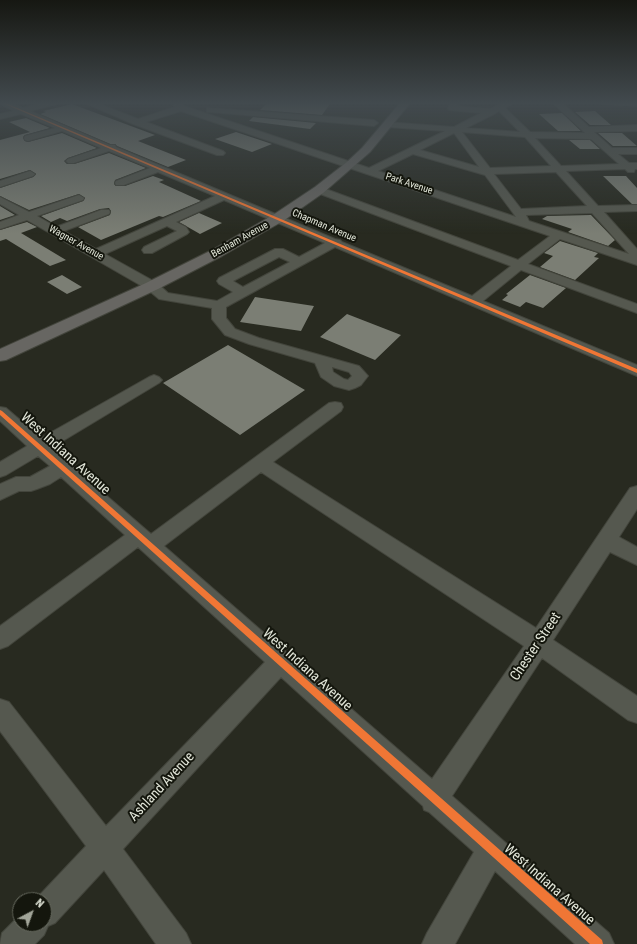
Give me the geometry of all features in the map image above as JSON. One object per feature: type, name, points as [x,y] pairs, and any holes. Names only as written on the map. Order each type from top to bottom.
[{"type":"main road","name":"Benham Avenue","points":[[0,356],[152,286],[217,253],[273,215],[354,146]]},
{"type":"main road","name":"Benham Avenue","points":[[43,335],[139,279],[273,215],[319,190],[351,164],[364,146]]},
{"type":"street","points":[[201,146],[220,153]]},
{"type":"street","points":[[283,150],[295,146]]},
{"type":"street","name":"Park Avenue","points":[[295,146],[637,261]]},
{"type":"street","points":[[371,171],[423,146]]},
{"type":"street","points":[[468,146],[526,223]]},
{"type":"street","points":[[537,146],[637,256]]},
{"type":"street","points":[[605,146],[632,166],[637,175]]},
{"type":"street","points":[[71,160],[112,147]]},
{"type":"street","name":"Chapman Avenue","points":[[112,147],[188,181],[273,215],[637,371]]},
{"type":"street","points":[[413,151],[487,172],[632,166]]},
{"type":"street","points":[[611,151],[637,151]]},
{"type":"street","points":[[120,183],[160,168]]},
{"type":"street","points":[[0,184],[30,174]]},
{"type":"street","points":[[188,181],[200,176]]},
{"type":"street","points":[[319,190],[637,309]]},
{"type":"street","points":[[95,254],[226,196]]},
{"type":"street","points":[[0,226],[79,198]]},
{"type":"street","name":"Wagner Avenue","points":[[0,200],[152,286],[164,296],[219,305]]},
{"type":"street","points":[[518,212],[637,208]]},
{"type":"street","points":[[55,231],[105,212]]},
{"type":"street","points":[[148,250],[183,232],[167,222]]},
{"type":"street","points":[[474,301],[558,234]]},
{"type":"street","points":[[322,360],[254,341],[230,332],[219,319],[219,305],[336,242]]},
{"type":"street","points":[[243,292],[223,281],[279,252],[300,262]]},
{"type":"street","points":[[0,470],[154,380]]},
{"type":"street","points":[[0,639],[261,463],[335,407]]},
{"type":"street","name":"West Indiana Avenue","points":[[2,418],[62,467],[434,800],[598,944]]},
{"type":"street","points":[[261,463],[539,643],[637,711]]},
{"type":"street","points":[[0,493],[16,484],[30,484],[44,479],[62,467]]},
{"type":"street","name":"Chester Street","points":[[434,800],[637,493]]},
{"type":"street","points":[[607,540],[637,557]]},
{"type":"street","name":"Ashland Avenue","points":[[52,904],[106,849],[280,662]]},
{"type":"street","points":[[0,710],[106,849],[175,944]]},
{"type":"street","points":[[438,944],[491,850]]},
{"type":"street","points":[[13,944],[25,932]]},
{"type":"building","points":[[0,146],[92,146],[97,148],[68,158],[64,161],[67,164],[74,164],[109,153],[146,168],[115,180],[114,184],[116,186],[125,186],[153,176],[164,180],[159,182],[201,201],[163,217],[159,216],[101,240],[78,227],[110,215],[111,211],[109,208],[100,209],[67,221],[60,218],[51,222],[41,216],[83,201],[85,198],[79,194],[29,210],[0,196],[0,188],[33,177],[36,174],[30,170],[0,179]]},
{"type":"building","points":[[117,146],[151,146],[186,160],[168,167]]},
{"type":"building","points":[[235,146],[267,146],[252,152]]},
{"type":"building","points":[[576,146],[597,146],[600,149],[580,149]]},
{"type":"building","points":[[603,176],[626,176],[637,188],[637,204],[632,204]]},
{"type":"building","points":[[0,206],[15,215],[0,220]]},
{"type":"building","points":[[199,213],[222,223],[200,234],[179,222]]},
{"type":"building","points":[[591,215],[615,240],[608,246],[568,232],[572,229],[542,219],[547,216]]},
{"type":"building","points":[[27,222],[37,227],[21,233],[66,260],[50,266],[6,239],[0,241],[0,230]]},
{"type":"building","points":[[560,241],[598,253],[594,257],[599,258],[575,280],[540,267],[553,256],[544,253]]},
{"type":"building","points":[[62,275],[82,287],[67,294],[47,282]]},
{"type":"building","points":[[530,275],[566,288],[543,308],[526,302],[520,307],[502,300],[508,295],[506,294]]},
{"type":"building","points":[[255,297],[314,306],[301,331],[240,322]]},
{"type":"building","points":[[347,314],[401,335],[375,360],[320,337]]},
{"type":"building","points":[[228,345],[305,390],[240,435],[163,383]]},
{"type":"cycle path","points":[[105,146],[637,371]]},
{"type":"cycle path","points":[[0,412],[598,944]]}]
